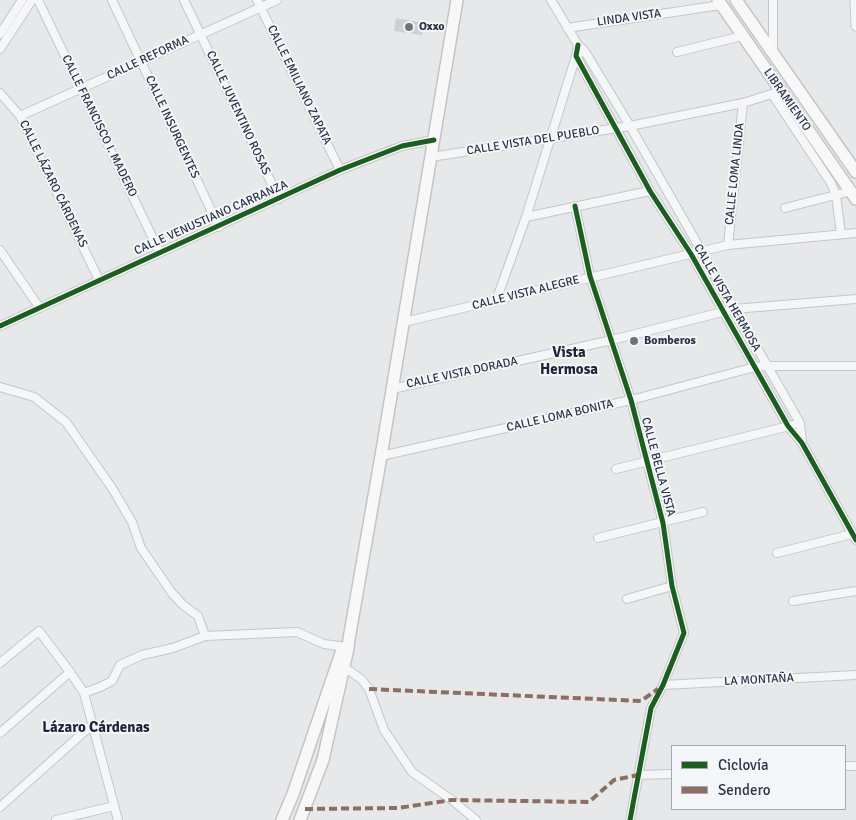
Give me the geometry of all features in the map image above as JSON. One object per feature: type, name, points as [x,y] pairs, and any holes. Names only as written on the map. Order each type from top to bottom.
[{"type":"main road","points":[[300,820],[323,760],[344,667],[404,322],[457,0]]},
{"type":"main road","name":"LIBRAMIENTO","points":[[736,0],[856,172]]},
{"type":"main road","name":"LIBRAMIENTO","points":[[720,2],[776,93],[853,195]]},
{"type":"main road","points":[[282,820],[347,645]]},
{"type":"street","points":[[0,34],[22,0]]},
{"type":"street","points":[[0,49],[32,0]]},
{"type":"street","name":"CALLE FRANCISCO I. MADERO","points":[[38,0],[160,253]]},
{"type":"street","name":"CALLE INSURGENTES","points":[[112,0],[220,227]]},
{"type":"street","name":"CALLE JUVENTINO ROSAS","points":[[184,0],[279,199]]},
{"type":"street","name":"CALLE REFORMA","points":[[20,116],[200,34],[259,4],[278,0]]},
{"type":"street","name":"CALLE VISTA HERMOSA","points":[[551,0],[630,126],[800,423],[802,443]]},
{"type":"street","points":[[773,53],[774,0]]},
{"type":"street","points":[[855,0],[856,26]]},
{"type":"street","name":"LINDA VISTA","points":[[567,28],[720,2]]},
{"type":"street","name":"CALLE EMILIANO ZAPATA","points":[[259,4],[340,170]]},
{"type":"street","points":[[676,52],[742,36]]},
{"type":"street","points":[[496,301],[526,217],[576,56],[581,47]]},
{"type":"street","name":"CALLE VISTA HERMOSA","points":[[576,56],[650,191],[691,254],[788,426],[802,443],[854,537]]},
{"type":"street","name":"CALLE LÁZARO CÁRDENAS","points":[[0,93],[20,116],[98,280]]},
{"type":"street","points":[[776,93],[831,183],[836,195],[842,234]]},
{"type":"street","name":"CALLE VISTA DEL PUEBLO","points":[[431,157],[630,126],[743,103],[776,93]]},
{"type":"street","name":"CALLE LOMA LINDA","points":[[728,245],[743,103]]},
{"type":"street","name":"CALLE VENUSTIANO CARRANZA","points":[[0,326],[98,280],[220,227],[340,170],[402,146],[434,140]]},
{"type":"street","points":[[526,217],[650,191]]},
{"type":"street","points":[[785,208],[836,195],[853,195]]},
{"type":"street","name":"CALLE BELLA VISTA","points":[[575,206],[590,276],[631,400],[663,523],[672,586],[684,633],[663,685],[651,708],[630,820]]},
{"type":"street","name":"CALLE VISTA ALEGRE","points":[[404,322],[496,301],[590,276],[728,245],[856,233]]},
{"type":"street","points":[[1,253],[39,307]]},
{"type":"street","name":"CALLE VISTA DORADA","points":[[392,389],[612,340],[734,309],[856,299]]},
{"type":"street","name":"CALLE LOMA BONITA","points":[[381,456],[631,400],[755,367],[856,366]]},
{"type":"street","points":[[0,387],[34,397],[66,422],[112,488],[132,522],[141,548],[172,593],[183,605],[198,616],[204,636]]},
{"type":"street","points":[[616,469],[800,423]]},
{"type":"street","points":[[598,538],[704,512]]},
{"type":"street","points":[[777,553],[854,537]]},
{"type":"street","points":[[627,599],[672,586]]},
{"type":"street","points":[[793,600],[856,590]]},
{"type":"street","points":[[0,663],[39,631],[70,672],[84,693],[118,820]]},
{"type":"street","points":[[84,693],[112,681],[120,665],[142,655],[173,648],[204,636],[297,632],[324,644],[347,645]]},
{"type":"street","points":[[344,667],[361,678],[369,689],[384,730],[412,772],[452,800],[476,820]]},
{"type":"street","points":[[0,733],[70,672]]},
{"type":"street","name":"LA MONTAÑA","points":[[663,685],[856,675]]},
{"type":"street","points":[[0,807],[93,724]]},
{"type":"street","points":[[638,775],[671,774]]},
{"type":"street","points":[[56,820],[114,806]]},
{"type":"building","name":"Oxxo","points":[[396,18],[424,23],[422,35],[394,31]]},
{"type":"marked path","points":[[369,689],[641,701],[658,689]]},
{"type":"marked path","points":[[305,809],[398,808],[452,800],[589,802],[614,780],[638,775]]},
{"type":"cycle path","points":[[578,45],[576,56],[650,191],[691,254],[788,426],[802,443],[856,540]]},
{"type":"cycle path","points":[[0,326],[340,170],[402,146],[434,140]]},
{"type":"cycle path","points":[[575,206],[590,276],[631,400],[663,523],[672,586],[684,633],[663,685],[651,708],[630,820]]},
{"type":"place","name":"Oxxo","points":[[409,27]]},
{"type":"place","name":"Bomberos","points":[[634,341]]},
{"type":"district","name":"Vista Hermosa","points":[[569,362]]},
{"type":"district","name":"Lázaro Cárdenas","points":[[96,728]]}]
